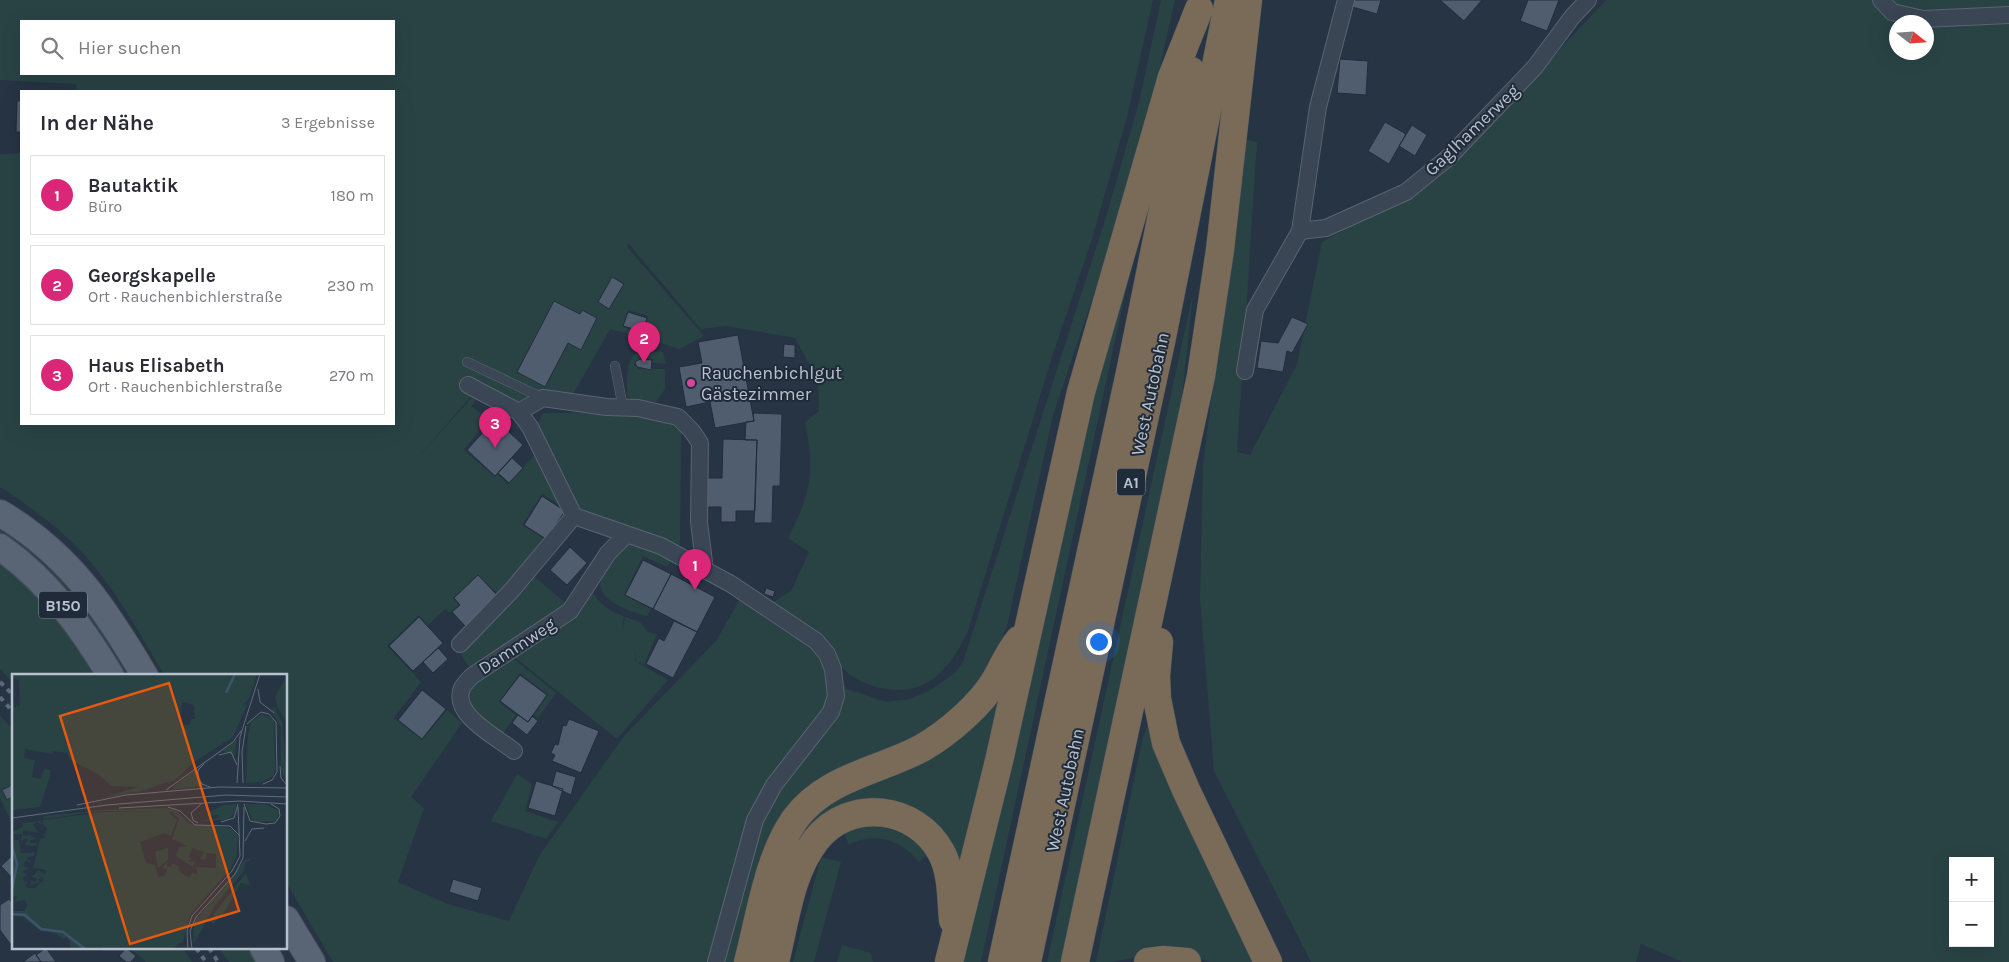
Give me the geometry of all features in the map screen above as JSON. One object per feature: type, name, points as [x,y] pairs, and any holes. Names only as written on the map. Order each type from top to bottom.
[{"type":"highway","name":"West Autobahn","points":[[1027,962],[1162,337],[1229,0]]},
{"type":"highway","points":[[1075,962],[1193,417],[1208,336],[1225,209],[1248,0]]},
{"type":"highway","name":"West Autobahn","points":[[1002,962],[1173,168],[1190,77],[1199,4]]},
{"type":"highway","points":[[952,950],[1030,624],[1081,392],[1172,77],[1199,4]]},
{"type":"highway","points":[[1154,600],[1159,640],[1156,676],[1157,699],[1166,743],[1186,790],[1268,962]]},
{"type":"highway","points":[[748,962],[775,863],[785,835],[796,818],[835,784],[922,748],[963,718],[990,688],[1007,655],[1030,624]]},
{"type":"highway","points":[[775,962],[797,876],[815,841],[831,825],[848,816],[876,811],[892,813],[912,822],[931,837],[942,853],[949,875],[952,950]]},
{"type":"highway","points":[[1148,962],[1163,960],[1187,962]]},
{"type":"main road","name":"B150","points":[[0,513],[33,535],[71,568],[106,611],[144,674]]},
{"type":"main road","name":"B150","points":[[0,548],[26,567],[58,599],[82,629],[109,674]]},
{"type":"main road","points":[[288,922],[312,962]]},
{"type":"main road","points":[[264,950],[271,962]]},
{"type":"street","points":[[1245,372],[1254,310],[1300,231],[1318,107],[1346,0]]},
{"type":"street","name":"Gaglhamerweg","points":[[1300,231],[1326,228],[1406,192],[1442,163],[1536,67],[1572,17],[1588,0]]},
{"type":"street","points":[[1881,0],[1892,12],[1923,19],[2009,15]]},
{"type":"street","points":[[468,385],[519,412],[530,427],[574,516],[661,546],[754,599],[816,641],[827,654],[836,682],[836,696],[831,712],[774,785],[755,820],[716,962]]},
{"type":"street","points":[[519,412],[542,398],[623,408],[638,408],[678,417],[692,431],[700,443],[699,522],[705,570]]},
{"type":"street","points":[[460,644],[512,590],[574,516]]},
{"type":"street","name":"Dammweg","points":[[514,751],[465,714],[461,702],[462,688],[472,676],[570,611],[608,553],[626,535]]},
{"type":"lane","points":[[467,362],[542,398]]},
{"type":"lane","points":[[616,366],[623,408]]},
{"type":"green space","points":[[0,0],[1153,0],[1127,117],[1091,242],[1052,357],[968,631],[952,659],[932,680],[906,690],[891,690],[863,682],[845,671],[839,662],[770,604],[791,591],[809,552],[788,538],[802,508],[809,482],[810,454],[805,422],[819,411],[818,381],[795,338],[726,326],[701,329],[628,243],[627,247],[704,336],[679,349],[642,337],[648,316],[628,310],[623,327],[642,333],[640,337],[610,329],[571,398],[521,407],[480,386],[412,464],[475,394],[478,397],[471,406],[488,419],[464,450],[495,477],[497,474],[508,484],[538,451],[567,509],[542,494],[522,525],[549,542],[499,595],[478,575],[453,598],[459,605],[450,613],[445,609],[428,625],[419,615],[387,646],[421,682],[394,718],[422,740],[447,710],[462,723],[411,797],[424,808],[398,882],[448,904],[509,921],[539,856],[624,736],[716,641],[740,599],[803,640],[847,689],[886,702],[909,699],[929,691],[955,673],[963,662],[1106,217],[1139,102],[1161,0],[1175,0],[1149,116],[1110,247],[1053,415],[1007,626],[987,675],[948,718],[913,741],[871,757],[759,864],[734,962],[333,962],[288,885],[288,674],[164,674],[107,582],[84,554],[44,518],[0,487],[0,154],[20,153],[20,425],[395,425],[395,90],[77,90],[76,84],[0,80]]},
{"type":"green space","points":[[1606,0],[2009,0],[2009,962],[1683,962],[1641,944],[1636,962],[1311,962],[1214,771],[1200,599],[1203,465],[1244,140],[1257,142],[1237,452],[1250,455],[1297,364],[1322,242],[1439,178]]},
{"type":"green space","points":[[1134,253],[981,962],[959,962],[1085,427]]},
{"type":"green space","points":[[1193,293],[1180,417],[1064,962],[1047,962]]},
{"type":"green space","points":[[641,350],[663,352],[666,364],[653,363],[653,359],[640,358],[634,365],[639,369],[665,369],[665,389],[656,402],[632,400],[627,395],[627,376],[630,363],[636,353]]},
{"type":"green space","points":[[628,412],[668,422],[681,432],[680,545],[581,511],[538,430],[538,423],[543,413]]},
{"type":"green space","points":[[0,530],[22,545],[59,577],[89,612],[130,674],[123,674],[110,650],[0,533]]},
{"type":"green space","points":[[627,543],[645,546],[673,558],[667,567],[643,556],[624,595],[651,609],[647,616],[615,604],[606,597],[601,588],[600,579],[605,568],[613,556]]},
{"type":"green space","points":[[0,561],[39,594],[97,674],[12,674],[12,682],[0,669]]},
{"type":"green space","points":[[531,574],[569,606],[472,671],[460,653]]},
{"type":"green space","points":[[593,591],[598,600],[606,607],[624,616],[621,639],[625,617],[640,622],[648,632],[657,634],[644,665],[636,661],[635,648],[635,661],[668,680],[617,739],[512,655]]},
{"type":"green space","points":[[510,656],[556,693],[538,718],[534,715],[548,695],[520,673],[499,702],[516,715],[503,734],[468,710],[468,688]]},
{"type":"green space","points":[[1004,681],[961,870],[880,804],[779,875],[811,815]]},
{"type":"green space","points":[[1152,712],[1259,962],[1210,962],[1199,958],[1155,954],[1112,962],[1096,962],[1142,741]]},
{"type":"green space","points":[[0,715],[12,729],[12,824],[0,798]]},
{"type":"green space","points":[[517,774],[532,784],[525,811],[558,822],[546,839],[491,821]]},
{"type":"green space","points":[[860,826],[880,827],[898,832],[914,841],[928,854],[919,862],[912,854],[896,843],[878,838],[859,840],[849,844],[844,834]]},
{"type":"green space","points":[[821,857],[841,862],[814,962],[793,962]]},
{"type":"green space","points":[[842,945],[871,953],[873,962],[837,962]]},
{"type":"green space","points":[[132,950],[184,950],[192,962],[146,962]]},
{"type":"green space","points":[[220,950],[253,950],[260,962],[229,962]]},
{"type":"building","points":[[1350,0],[1381,0],[1377,14],[1349,6]]},
{"type":"building","points":[[1440,0],[1482,0],[1464,21]]},
{"type":"building","points":[[1528,0],[1559,0],[1547,31],[1520,21]]},
{"type":"building","points":[[1340,59],[1368,61],[1366,95],[1337,93]]},
{"type":"building","points":[[17,101],[20,101],[20,132],[16,132]]},
{"type":"building","points":[[1385,122],[1406,134],[1389,164],[1368,151]]},
{"type":"building","points":[[1412,125],[1427,135],[1415,156],[1399,146]]},
{"type":"building","points":[[612,277],[624,284],[609,309],[598,302]]},
{"type":"building","points":[[554,301],[580,314],[582,310],[597,318],[581,350],[568,343],[545,387],[517,372]]},
{"type":"building","points":[[628,312],[647,318],[643,332],[623,326]]},
{"type":"building","points":[[1292,317],[1308,324],[1292,353],[1287,351],[1283,372],[1257,368],[1261,341],[1278,343]]},
{"type":"building","points":[[738,335],[754,421],[715,428],[710,402],[686,407],[679,367],[702,363],[698,342]]},
{"type":"building","points":[[784,344],[795,345],[795,358],[783,357]]},
{"type":"building","points":[[640,359],[652,360],[651,370],[637,367],[635,362]]},
{"type":"building","points":[[753,413],[782,414],[780,486],[773,486],[772,523],[754,523],[757,440],[745,440],[746,422],[754,421]]},
{"type":"building","points":[[495,419],[523,445],[495,476],[467,450]]},
{"type":"building","points":[[723,439],[757,440],[755,511],[736,511],[736,522],[721,522],[721,507],[705,507],[706,478],[722,478]]},
{"type":"building","points":[[512,458],[523,468],[509,483],[498,473]]},
{"type":"building","points":[[542,496],[565,511],[546,539],[524,525]]},
{"type":"building","points":[[570,547],[587,563],[567,585],[550,570]]},
{"type":"building","points":[[643,560],[671,574],[653,609],[625,595]]},
{"type":"building","points":[[671,574],[715,597],[697,632],[653,609]]},
{"type":"building","points":[[478,575],[498,596],[466,627],[452,612],[460,605],[454,598]]},
{"type":"building","points":[[766,588],[775,591],[773,597],[764,594]]},
{"type":"building","points":[[419,617],[443,643],[413,671],[389,646]]},
{"type":"building","points":[[674,621],[697,632],[673,678],[646,664],[659,638],[664,641]]},
{"type":"building","points":[[438,648],[448,659],[433,673],[423,662]]},
{"type":"building","points":[[520,675],[547,695],[528,722],[500,701]]},
{"type":"building","points":[[422,690],[446,709],[422,739],[398,720]]},
{"type":"building","points":[[518,715],[528,722],[532,716],[538,721],[527,735],[512,723]]},
{"type":"building","points":[[569,719],[599,731],[581,773],[552,761],[555,755],[551,753],[555,744],[558,745],[563,725],[566,726]]},
{"type":"building","points":[[556,771],[576,777],[571,795],[552,786]]},
{"type":"building","points":[[536,781],[563,789],[555,816],[528,808]]},
{"type":"building","points":[[12,785],[12,797],[7,800],[2,790]]},
{"type":"building","points":[[12,856],[12,878],[1,866]]},
{"type":"building","points":[[453,879],[482,888],[478,901],[449,892]]},
{"type":"building","points":[[9,899],[12,903],[11,945],[0,930],[0,905]]},
{"type":"building","points":[[43,950],[47,950],[56,962],[41,962],[36,955]]},
{"type":"building","points":[[124,950],[128,950],[136,956],[131,962],[126,962],[119,956]]},
{"type":"building","points":[[35,953],[41,962],[23,962]]},
{"type":"railway","points":[[0,682],[12,694]]},
{"type":"railway","points":[[0,697],[12,711]]},
{"type":"railway","points":[[197,950],[206,962]]},
{"type":"railway","points":[[210,950],[218,962]]},
{"type":"place","name":"Georgskapelle","points":[[644,363]]},
{"type":"place","name":"Rauchenbichlgut Gästezimmer","points":[[691,383]]},
{"type":"place","name":"Haus Elisabeth","points":[[495,448]]},
{"type":"place","name":"Bautaktik","points":[[695,590]]}]
